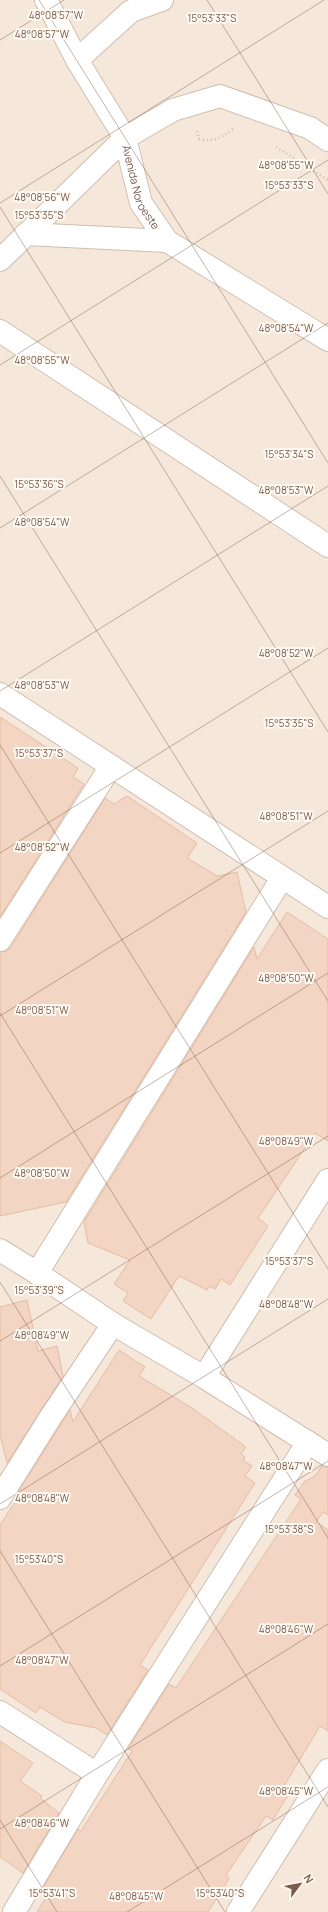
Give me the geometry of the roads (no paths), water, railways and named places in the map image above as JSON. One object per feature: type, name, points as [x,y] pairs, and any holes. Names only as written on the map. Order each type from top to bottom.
[{"type":"street","points":[[0,260],[125,138],[77,60],[46,0]]},
{"type":"street","points":[[77,60],[133,6],[162,0]]},
{"type":"street","name":"Avenida Noroeste","points":[[328,140],[310,128],[220,96],[173,110],[125,138],[141,203],[167,241],[328,340]]},
{"type":"street","points":[[26,234],[167,241]]},
{"type":"street","points":[[0,331],[328,546]]},
{"type":"street","points":[[0,694],[282,878],[328,906]]},
{"type":"street","points":[[0,940],[110,766]]},
{"type":"street","points":[[37,1273],[282,878]]},
{"type":"street","points":[[204,1377],[328,1180]]},
{"type":"street","points":[[0,1250],[113,1324],[204,1377],[328,1455]]},
{"type":"street","points":[[0,1498],[50,1418],[113,1324]]},
{"type":"street","points":[[14,1912],[97,1774],[308,1442]]},
{"type":"street","points":[[0,1712],[97,1774]]},
{"type":"street","points":[[238,1912],[328,1770]]}]
